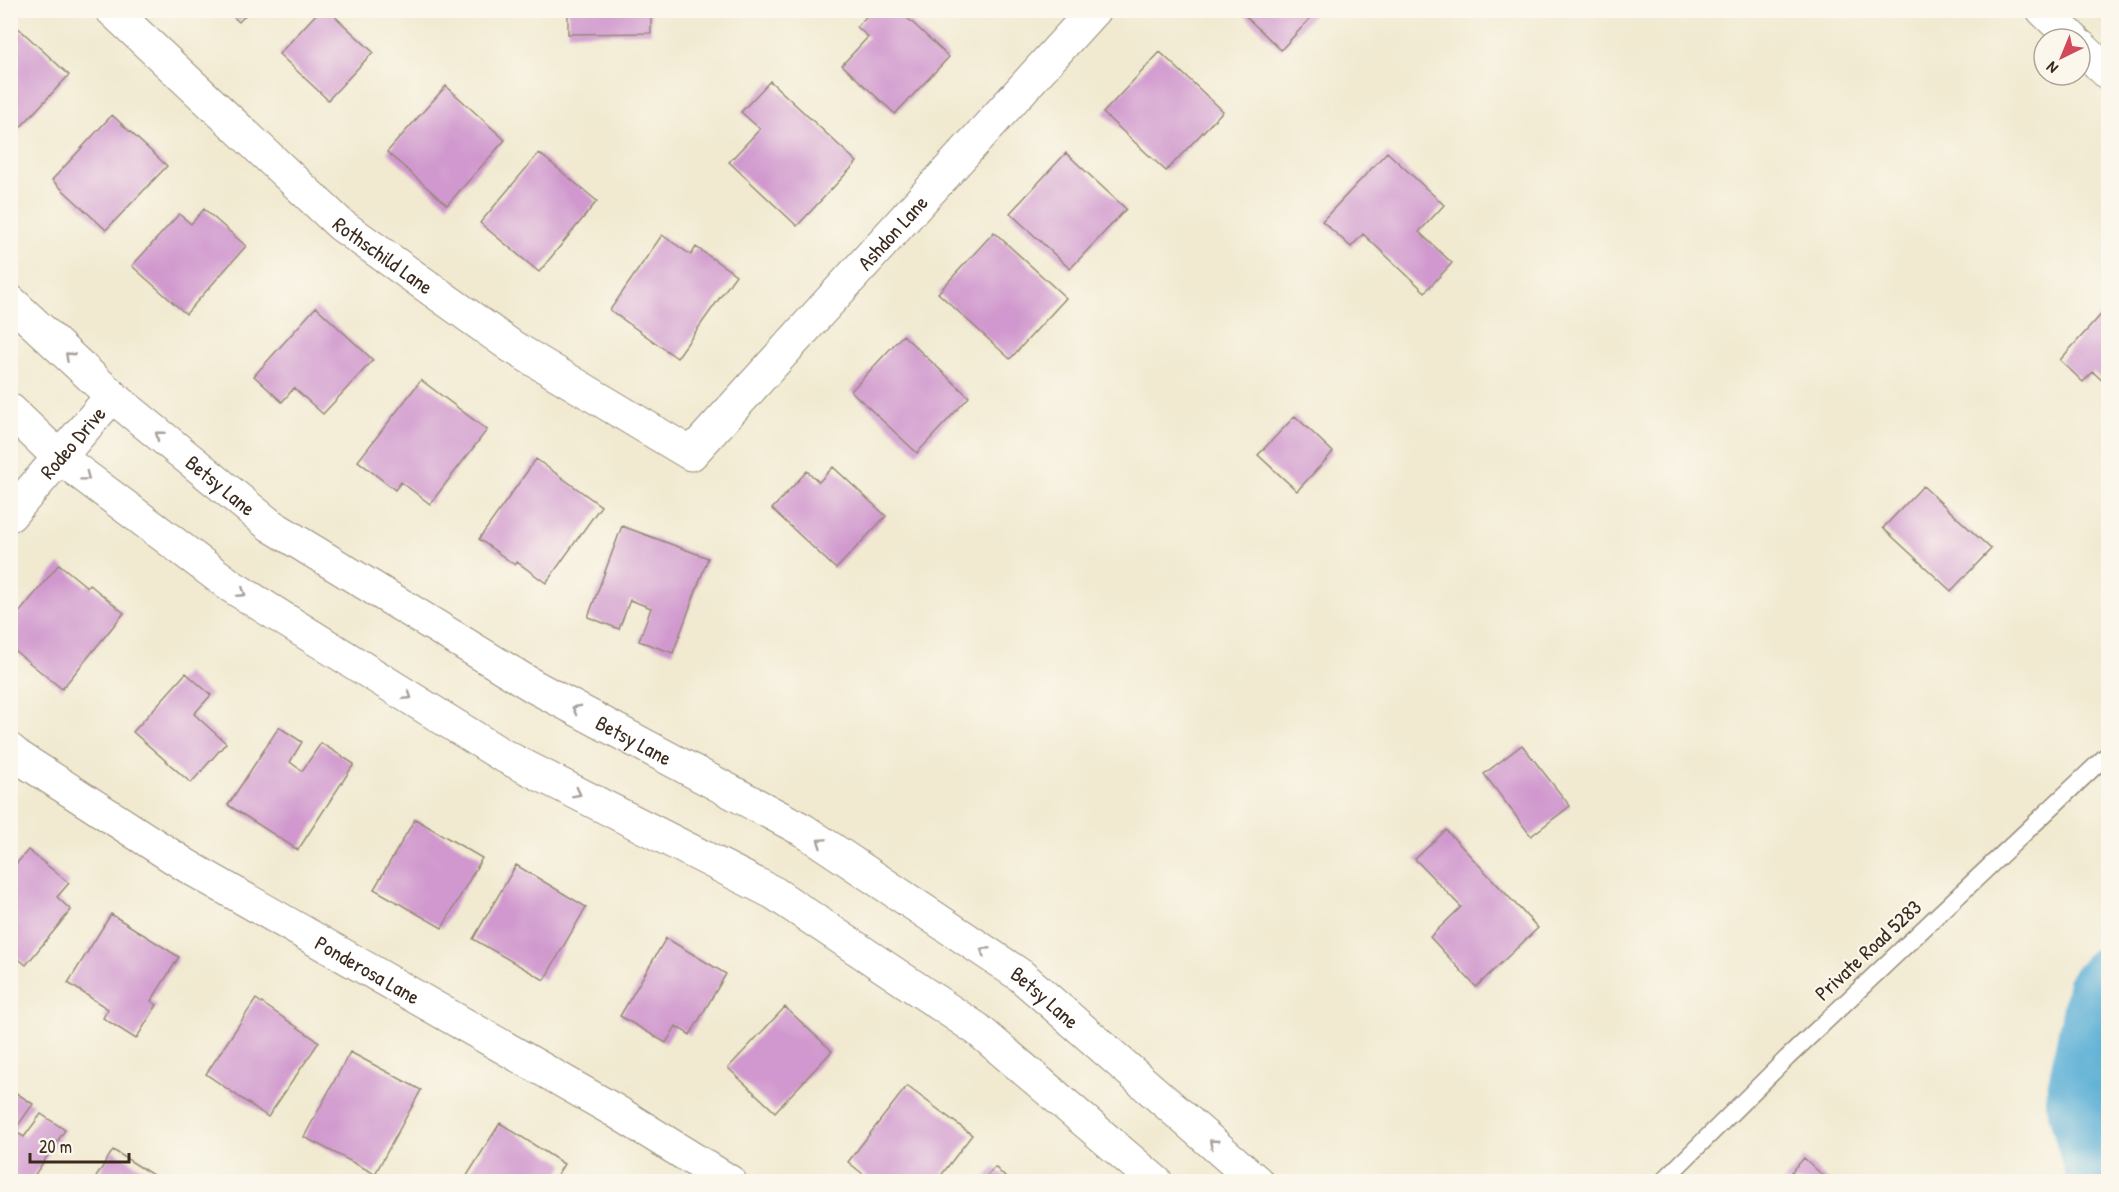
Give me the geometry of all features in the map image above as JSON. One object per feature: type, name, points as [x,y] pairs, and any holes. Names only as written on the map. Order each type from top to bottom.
[{"type":"main road","name":"Rothschild Lane","points":[[112,10],[341,225],[511,346],[691,454]]},
{"type":"main road","name":"Ashdon Lane","points":[[691,454],[1094,10]]},
{"type":"main road","points":[[2043,10],[2061,27]]},
{"type":"main road","points":[[2092,57],[2109,73]]},
{"type":"main road","name":"Betsy Lane","points":[[10,301],[112,396],[270,525],[535,687],[803,830],[1020,975],[1257,1182]]},
{"type":"main road","name":"Rodeo Drive","points":[[10,515],[112,396]]},
{"type":"main road","points":[[10,410],[59,456],[231,586],[502,755],[774,893],[977,1029],[1156,1182]]},
{"type":"main road","name":"Ponderosa Lane","points":[[10,750],[187,866],[617,1112],[730,1182]]},
{"type":"lane","name":"Private Road 5283","points":[[1662,1182],[1796,1049],[2109,754]]},
{"type":"building","points":[[226,10],[250,10],[239,22]]},
{"type":"building","points":[[320,10],[328,10],[373,52],[328,100],[279,54]]},
{"type":"building","points":[[568,10],[651,10],[651,33],[568,34]]},
{"type":"building","points":[[872,10],[899,10],[949,57],[895,114],[842,65],[868,37],[857,27]]},
{"type":"building","points":[[1239,10],[1318,10],[1281,50]]},
{"type":"building","points":[[13,23],[69,75],[17,131],[10,125],[10,26]]},
{"type":"building","points":[[1160,52],[1223,111],[1166,171],[1103,113]]},
{"type":"building","points":[[770,81],[857,162],[797,226],[729,162],[760,129],[741,112]]},
{"type":"building","points":[[446,86],[505,140],[447,205],[387,152]]},
{"type":"building","points":[[112,115],[167,166],[106,230],[52,180]]},
{"type":"building","points":[[1387,152],[1444,205],[1419,232],[1452,263],[1425,292],[1363,234],[1351,247],[1322,221]]},
{"type":"building","points":[[539,153],[597,201],[539,272],[480,223]]},
{"type":"building","points":[[1066,153],[1126,209],[1070,269],[1010,213]]},
{"type":"building","points":[[204,209],[246,246],[186,314],[132,266],[179,214],[191,224]]},
{"type":"building","points":[[994,232],[1066,298],[1010,359],[938,293]]},
{"type":"building","points":[[662,235],[691,255],[696,247],[736,275],[677,358],[610,310]]},
{"type":"building","points":[[316,307],[373,360],[323,414],[294,388],[282,402],[254,376]]},
{"type":"building","points":[[2108,307],[2108,386],[2093,372],[2083,382],[2060,360]]},
{"type":"building","points":[[903,335],[969,397],[917,453],[851,391]]},
{"type":"building","points":[[421,380],[487,430],[430,504],[401,482],[395,490],[358,461]]},
{"type":"building","points":[[1295,416],[1333,452],[1297,491],[1258,455]]},
{"type":"building","points":[[536,459],[601,506],[546,583],[517,562],[515,565],[479,539]]},
{"type":"building","points":[[833,467],[886,516],[836,569],[772,509],[807,471],[819,482]]},
{"type":"building","points":[[1923,486],[1991,549],[1951,591],[1883,528]]},
{"type":"building","points":[[622,526],[708,558],[673,653],[639,641],[651,608],[630,600],[619,629],[588,617]]},
{"type":"building","points":[[59,564],[87,587],[89,584],[124,613],[62,689],[10,647],[10,624]]},
{"type":"building","points":[[186,673],[211,695],[194,714],[226,743],[191,783],[133,732]]},
{"type":"building","points":[[279,727],[302,742],[290,762],[302,771],[321,743],[354,764],[298,850],[228,805]]},
{"type":"building","points":[[1522,745],[1570,806],[1531,836],[1484,774]]},
{"type":"building","points":[[415,819],[482,858],[442,928],[374,889]]},
{"type":"building","points":[[1446,830],[1538,928],[1476,987],[1430,937],[1461,907],[1415,859]]},
{"type":"building","points":[[28,850],[69,883],[57,897],[71,910],[26,965],[10,952],[10,871]]},
{"type":"building","points":[[516,865],[586,907],[544,980],[473,939]]},
{"type":"building","points":[[111,914],[179,957],[151,1001],[157,1005],[136,1039],[103,1018],[108,1009],[68,983]]},
{"type":"building","points":[[666,938],[726,974],[690,1035],[676,1026],[666,1043],[620,1016]]},
{"type":"building","points":[[256,999],[319,1042],[268,1117],[206,1074]]},
{"type":"building","points":[[785,1007],[832,1051],[775,1112],[728,1068]]},
{"type":"building","points":[[350,1052],[421,1090],[375,1174],[304,1137]]},
{"type":"building","points":[[907,1086],[972,1135],[936,1182],[873,1182],[848,1162]]},
{"type":"building","points":[[10,1089],[33,1104],[14,1131],[24,1137],[41,1114],[65,1130],[30,1182],[10,1182]]},
{"type":"building","points":[[500,1123],[564,1164],[553,1182],[463,1182]]},
{"type":"building","points":[[113,1150],[164,1182],[93,1182]]},
{"type":"building","points":[[1804,1158],[1830,1182],[1783,1182]]},
{"type":"building","points":[[995,1167],[1010,1182],[981,1182]]},
{"type":"waterway","points":[[2098,1182],[2075,1100],[2097,989],[2108,976]]}]
